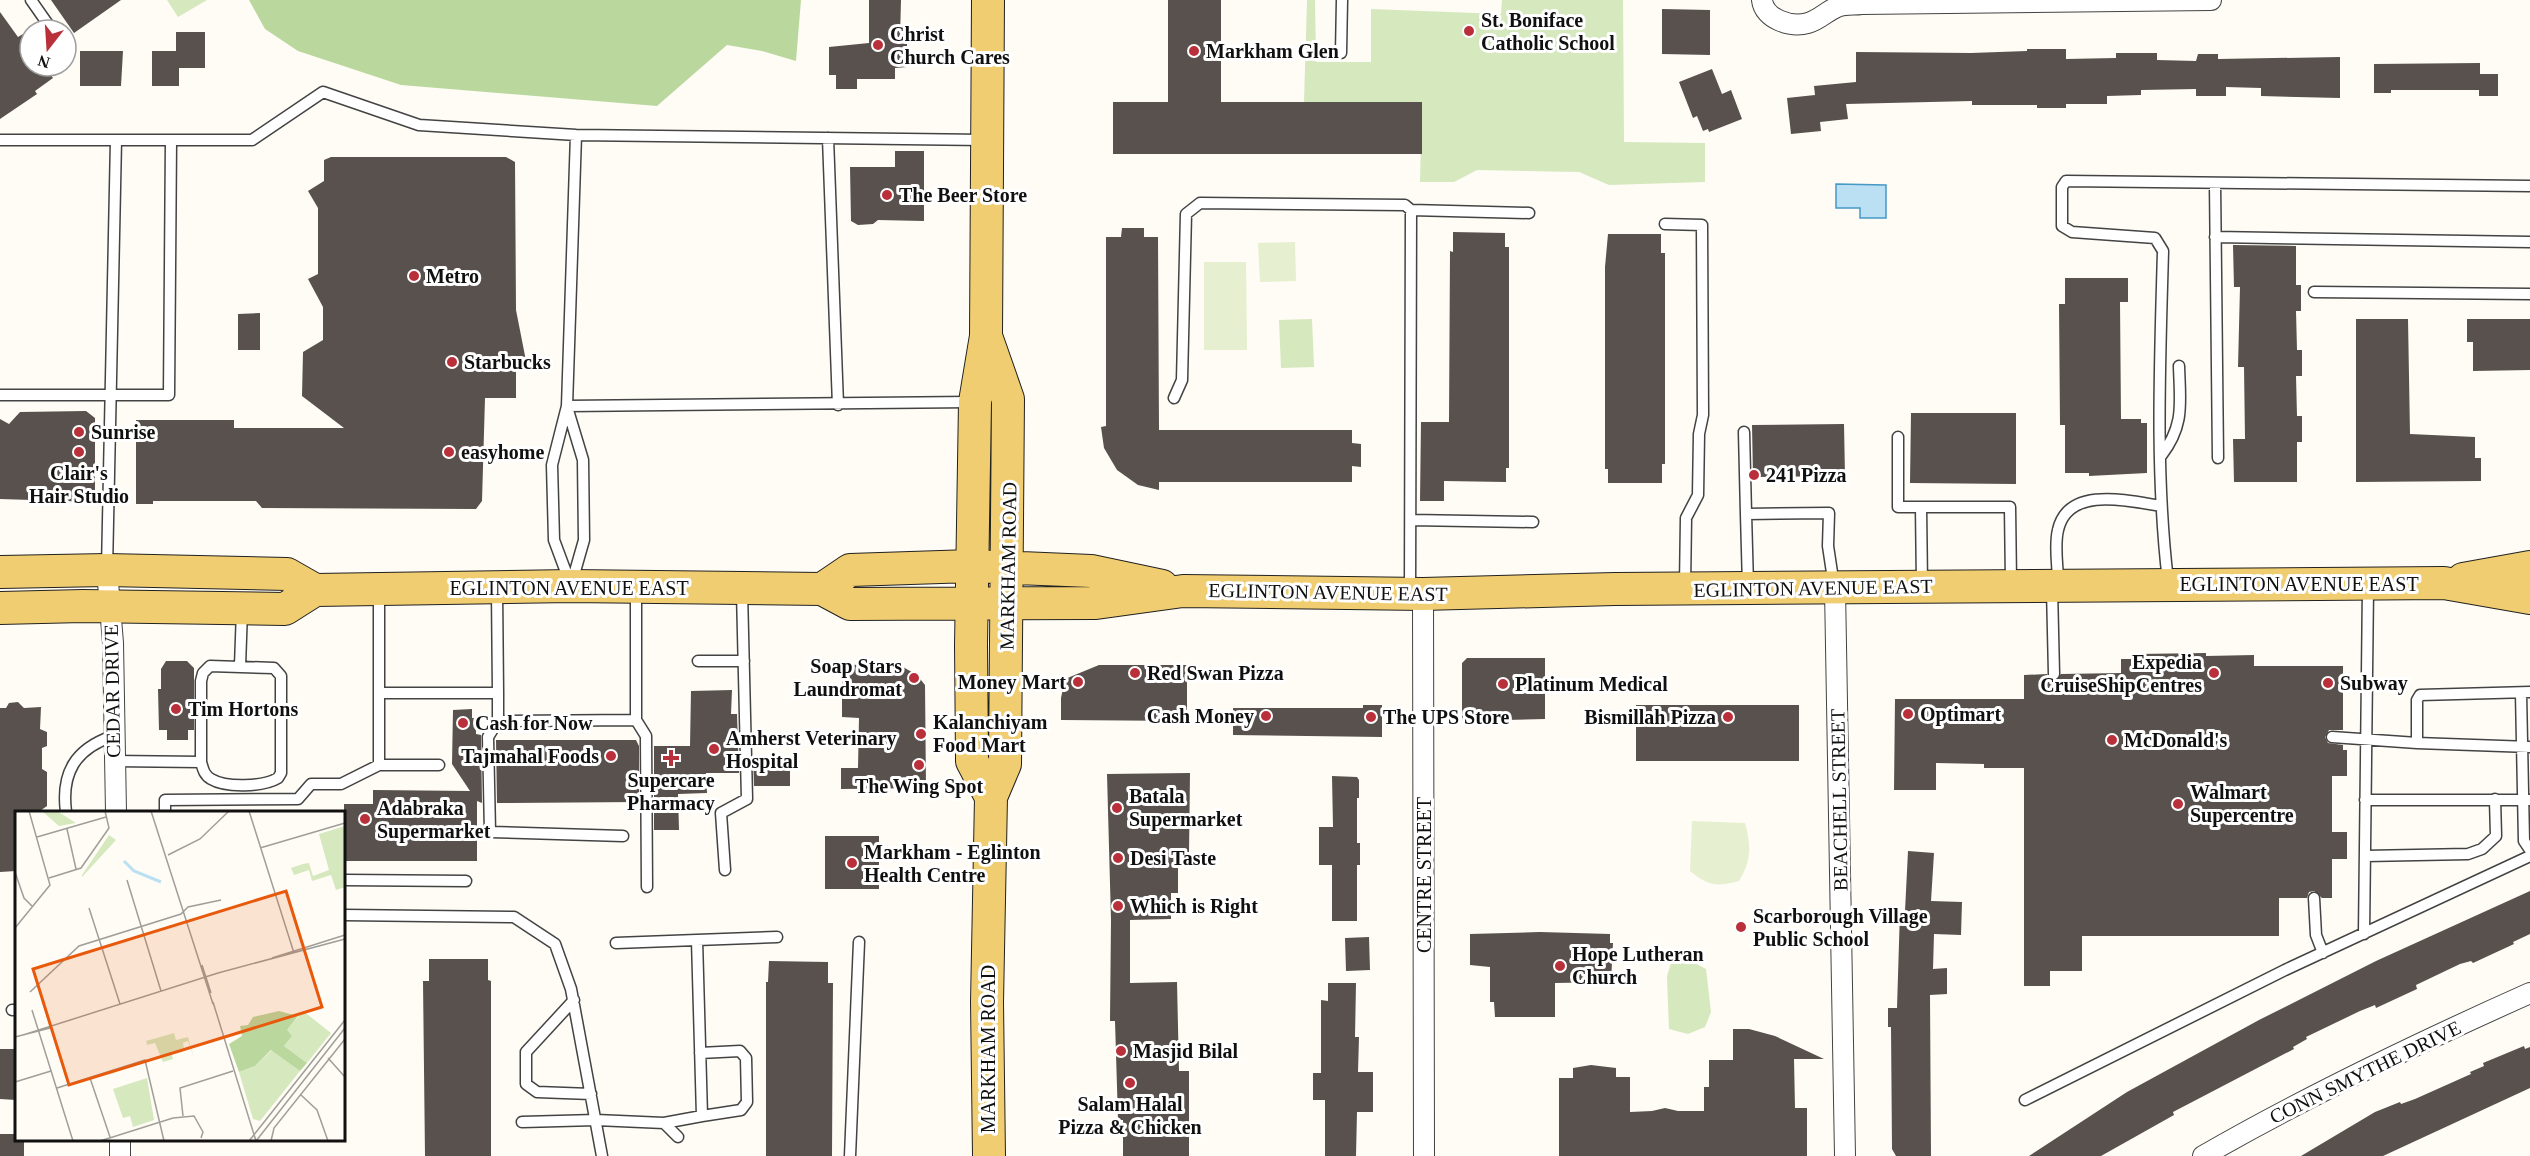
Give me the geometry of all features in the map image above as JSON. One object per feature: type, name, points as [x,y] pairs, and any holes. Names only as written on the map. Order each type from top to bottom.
[{"type":"main road","name":"MARKHAM ROAD","points":[[988,0],[985,140],[986,336],[975,402],[971,603],[972,761],[991,798]]},
{"type":"main road","name":"MARKHAM ROAD","points":[[986,336],[1008,399],[1005,764],[991,798],[987,1002],[989,1156]]},
{"type":"main road","name":"EGLINTON AVENUE EAST","points":[[822,589],[850,570],[1008,566],[1091,571],[1183,591]]},
{"type":"main road","name":"EGLINTON AVENUE EAST","points":[[2444,583],[2530,567]]},
{"type":"main road","points":[[0,572],[107,570],[287,574],[315,590],[285,609],[0,608]]},
{"type":"main road","name":"EGLINTON AVENUE EAST","points":[[315,590],[571,586],[822,589],[850,604],[1007,604],[1096,603],[1183,591],[1417,593],[2444,583],[2530,598]]},
{"type":"street","points":[[1764,6],[1774,18],[1795,25],[1809,23],[1838,6],[1861,4],[2211,0]]},
{"type":"street","name":"CEDAR DRIVE","points":[[107,570],[113,643],[113,761],[116,811]]},
{"type":"street","name":"BEACHELL STREET","points":[[1835,589],[1845,1156]]},
{"type":"street","name":"CENTRE STREET","points":[[1417,593],[1424,1156]]},
{"type":"street","name":"CONN SMYTHE DRIVE","points":[[2203,1156],[2314,1094],[2415,1044],[2530,993]]},
{"type":"lane","points":[[31,0],[44,18]]},
{"type":"lane","points":[[1341,53],[1342,0]]},
{"type":"lane","points":[[0,140],[252,140],[323,92],[419,124],[576,135],[985,140]]},
{"type":"lane","points":[[571,586],[554,540],[552,465],[567,406],[576,135]]},
{"type":"lane","points":[[828,138],[838,405]]},
{"type":"lane","points":[[107,570],[116,140]]},
{"type":"lane","points":[[0,395],[169,395],[171,140]]},
{"type":"lane","points":[[2168,585],[2161,506],[2163,251],[2155,238],[2072,232],[2062,226],[2062,187],[2066,181],[2530,186]]},
{"type":"lane","points":[[2215,183],[2218,458]]},
{"type":"lane","points":[[1174,398],[1182,380],[1186,214],[1200,203],[1405,205],[1411,210],[1529,213]]},
{"type":"lane","points":[[1411,210],[1412,520],[1417,593]]},
{"type":"lane","points":[[1665,224],[1702,225],[1703,415],[1699,434],[1698,495],[1686,518],[1685,589]]},
{"type":"lane","points":[[2215,237],[2530,242]]},
{"type":"lane","points":[[2314,292],[2530,294]]},
{"type":"lane","points":[[2161,456],[2174,439],[2180,420],[2179,366]]},
{"type":"lane","points":[[567,406],[975,402]]},
{"type":"lane","points":[[567,406],[583,460],[584,540],[571,586]]},
{"type":"lane","points":[[1744,432],[1748,589]]},
{"type":"lane","points":[[1898,437],[1898,507],[2010,507],[2011,586]]},
{"type":"lane","points":[[2054,674],[2057,531],[2062,519],[2071,508],[2092,499],[2122,499],[2161,506]]},
{"type":"lane","points":[[1921,507],[1922,587]]},
{"type":"lane","points":[[1746,514],[1829,513],[1828,546],[1835,589]]},
{"type":"lane","points":[[1412,520],[1533,522]]},
{"type":"lane","points":[[2364,934],[2368,583]]},
{"type":"lane","points":[[497,587],[498,721],[488,737],[490,832],[623,836]]},
{"type":"lane","points":[[636,587],[636,720],[646,736],[647,887]]},
{"type":"lane","points":[[725,870],[721,813],[747,799],[742,588]]},
{"type":"lane","points":[[379,589],[379,765]]},
{"type":"lane","points":[[240,666],[242,609]]},
{"type":"lane","points":[[698,661],[744,661]]},
{"type":"lane","points":[[210,666],[240,666],[274,668],[280,676],[281,773],[278,778],[265,783],[220,783],[209,778],[201,762],[203,673],[210,666]]},
{"type":"lane","points":[[2417,743],[2417,700],[2420,695],[2526,692],[2524,841],[2530,850]]},
{"type":"lane","points":[[379,693],[498,693]]},
{"type":"lane","points":[[498,721],[636,720]]},
{"type":"lane","points":[[66,811],[63,793],[72,763],[94,743],[113,736]]},
{"type":"lane","points":[[2332,737],[2526,747]]},
{"type":"lane","points":[[113,761],[201,762]]},
{"type":"lane","points":[[165,811],[165,800],[298,799],[311,784],[341,784],[379,765],[439,765]]},
{"type":"lane","points":[[2365,856],[2468,854],[2482,849],[2496,836],[2495,799]]},
{"type":"lane","points":[[2365,800],[2526,800]]},
{"type":"lane","points":[[2025,1100],[2323,953],[2530,856]]},
{"type":"lane","points":[[345,879],[466,881]]},
{"type":"lane","points":[[2314,898],[2316,935],[2323,953]]},
{"type":"lane","points":[[345,915],[513,917],[555,944],[574,1000],[602,1156]]},
{"type":"lane","points":[[616,943],[777,936]]},
{"type":"lane","points":[[697,939],[702,1116]]},
{"type":"lane","points":[[850,1156],[859,942]]},
{"type":"lane","points":[[574,1000],[526,1052],[526,1084],[537,1092],[591,1094]]},
{"type":"lane","points":[[522,1122],[596,1120],[664,1123],[741,1110],[747,1102],[746,1058],[740,1051],[700,1053]]},
{"type":"lane","points":[[664,1123],[678,1137]]},
{"type":"green space","points":[[167,0],[207,0],[178,17]]},
{"type":"green space","points":[[249,0],[801,0],[796,61],[762,51],[727,45],[657,106],[401,85],[298,51],[265,29]]},
{"type":"green space","points":[[1307,0],[1315,0],[1316,62],[1371,62],[1371,9],[1501,14],[1502,0],[1623,0],[1624,142],[1705,143],[1705,182],[1609,185],[1579,172],[1477,170],[1454,182],[1420,182],[1422,102],[1304,102]]},
{"type":"green space","points":[[1295,242],[1296,281],[1260,282],[1258,243]]},
{"type":"green space","points":[[1204,262],[1246,262],[1247,350],[1204,350]]},
{"type":"green space","points":[[1312,319],[1314,367],[1281,368],[1279,320]]},
{"type":"green space","points":[[1692,821],[1745,823],[1749,852],[1739,881],[1713,884],[1702,880],[1690,871]]},
{"type":"green space","points":[[1672,960],[1689,960],[1706,969],[1711,1012],[1705,1027],[1688,1034],[1669,1029],[1667,976]]},
{"type":"water","points":[[1836,184],[1886,185],[1886,218],[1860,218],[1860,208],[1836,208]]},
{"type":"building","points":[[51,0],[121,0],[78,30],[78,18],[64,18]]},
{"type":"building","name":"Christ Church Cares","points":[[869,0],[901,0],[900,38],[907,38],[907,67],[895,68],[895,79],[857,79],[857,89],[836,89],[836,75],[829,75],[829,47],[869,43]]},
{"type":"building","name":"Markham Glen","points":[[1168,0],[1221,0],[1221,102],[1422,102],[1422,154],[1113,154],[1113,102],[1168,102]]},
{"type":"building","points":[[1662,9],[1710,10],[1710,55],[1662,54]]},
{"type":"building","points":[[0,12],[18,37],[18,78],[53,78],[35,91],[37,94],[0,119]]},
{"type":"building","points":[[176,32],[205,32],[205,68],[179,68],[179,86],[152,86],[152,51],[176,51]]},
{"type":"building","points":[[2027,49],[2066,49],[2066,59],[2116,58],[2116,53],[2157,53],[2157,60],[2196,61],[2198,54],[2218,54],[2218,59],[2340,57],[2340,98],[2261,96],[2261,88],[2226,87],[2226,96],[2196,96],[2196,89],[2141,90],[2141,95],[2107,96],[2107,104],[2066,104],[2066,108],[2037,108],[2037,105],[1972,105],[1972,101],[1846,104],[1848,119],[1820,122],[1821,131],[1791,134],[1787,98],[1815,95],[1814,86],[1856,82],[1856,52],[1971,53],[2027,51]]},
{"type":"building","points":[[80,51],[123,51],[121,86],[80,86]]},
{"type":"building","points":[[2480,63],[2480,74],[2498,74],[2498,96],[2479,96],[2479,90],[2391,90],[2391,93],[2374,93],[2374,64]]},
{"type":"building","points":[[1712,69],[1722,94],[1731,90],[1742,119],[1709,132],[1708,129],[1703,131],[1697,116],[1693,118],[1679,82]]},
{"type":"building","name":"The Beer Store","points":[[895,151],[924,151],[924,221],[878,220],[873,224],[858,225],[851,221],[850,167],[895,167]]},
{"type":"building","points":[[331,157],[506,157],[515,162],[516,310],[527,366],[516,368],[516,398],[485,398],[482,501],[476,509],[262,508],[256,501],[153,501],[153,504],[136,504],[136,420],[234,420],[234,428],[344,428],[302,396],[303,352],[323,340],[323,307],[308,279],[318,274],[318,208],[308,191],[324,181],[324,160]]},
{"type":"building","points":[[1122,228],[1144,228],[1144,237],[1158,237],[1159,430],[1352,430],[1352,443],[1361,444],[1361,467],[1352,466],[1352,482],[1159,482],[1159,490],[1138,485],[1117,470],[1104,448],[1101,427],[1106,426],[1106,237],[1121,237]]},
{"type":"building","points":[[1453,232],[1505,233],[1505,247],[1509,247],[1509,468],[1506,468],[1506,482],[1444,481],[1444,501],[1420,501],[1421,422],[1449,422],[1450,251],[1453,252]]},
{"type":"building","points":[[1608,234],[1661,234],[1661,253],[1665,253],[1665,464],[1662,464],[1662,483],[1608,483],[1608,469],[1605,469],[1605,267]]},
{"type":"building","points":[[2233,245],[2296,246],[2296,285],[2301,285],[2301,311],[2296,311],[2297,350],[2302,350],[2302,376],[2296,376],[2297,416],[2302,416],[2302,442],[2297,442],[2297,482],[2234,482],[2233,439],[2245,439],[2244,367],[2238,367],[2240,287],[2234,287]]},
{"type":"building","points":[[2065,278],[2128,278],[2128,302],[2120,302],[2121,419],[2141,419],[2141,423],[2147,423],[2147,473],[2089,476],[2089,473],[2065,473],[2065,425],[2060,425],[2059,304],[2065,304]]},
{"type":"building","points":[[260,313],[260,350],[238,350],[238,314]]},
{"type":"building","points":[[2356,319],[2408,319],[2410,434],[2475,437],[2475,458],[2481,458],[2481,481],[2356,482]]},
{"type":"building","points":[[2467,319],[2530,319],[2530,370],[2473,371],[2473,342],[2467,342]]},
{"type":"building","points":[[86,411],[95,418],[95,502],[0,499],[0,419],[9,424],[20,412]]},
{"type":"building","points":[[1911,413],[2016,413],[2016,484],[1910,483]]},
{"type":"building","points":[[1844,424],[1845,476],[1753,477],[1752,425]]},
{"type":"building","name":"Walmart Supercentre","points":[[2206,653],[2206,656],[2254,655],[2254,666],[2343,666],[2343,730],[2329,730],[2325,737],[2328,743],[2343,745],[2343,750],[2347,750],[2347,776],[2332,776],[2332,832],[2347,832],[2347,859],[2332,859],[2332,898],[2322,898],[2314,891],[2309,892],[2307,898],[2279,898],[2279,936],[2082,936],[2082,971],[2050,971],[2050,986],[2024,986],[2024,768],[1984,768],[1984,764],[1936,763],[1936,790],[1894,790],[1895,699],[2024,699],[2024,675],[2047,674],[2050,680],[2055,681],[2061,674],[2121,673],[2121,659],[2137,659],[2137,654]]},
{"type":"building","name":"Platinum Medical","points":[[1467,658],[1545,658],[1545,719],[1462,721],[1462,663]]},
{"type":"building","name":"Tim Hortons","points":[[166,661],[187,661],[194,668],[194,730],[188,730],[188,740],[167,740],[167,730],[159,730],[158,689],[161,689],[161,669]]},
{"type":"building","points":[[903,664],[903,667],[917,675],[925,685],[926,788],[841,789],[841,768],[858,768],[859,718],[842,717],[842,665]]},
{"type":"building","points":[[1099,665],[1187,665],[1187,721],[1061,720],[1061,698],[1065,679]]},
{"type":"building","name":"Amherst Veterinary Hospital","points":[[732,690],[731,714],[737,714],[739,773],[706,773],[707,793],[678,794],[679,830],[654,830],[654,746],[690,746],[691,691]]},
{"type":"building","points":[[18,702],[24,708],[41,707],[40,729],[47,732],[47,746],[42,748],[42,769],[47,772],[47,806],[40,811],[15,811],[15,871],[0,872],[0,708],[6,708],[9,703]]},
{"type":"building","points":[[1363,705],[1382,705],[1382,737],[1233,735],[1233,708],[1363,708]]},
{"type":"building","points":[[1636,705],[1799,705],[1799,761],[1636,761]]},
{"type":"building","points":[[472,709],[472,718],[476,718],[476,734],[481,735],[482,803],[477,801],[477,861],[345,861],[344,804],[373,804],[373,790],[470,791],[452,764],[453,710]]},
{"type":"building","points":[[496,740],[636,740],[639,746],[639,802],[497,803]]},
{"type":"building","points":[[753,756],[790,756],[790,786],[754,786]]},
{"type":"building","points":[[1190,773],[1189,854],[1178,854],[1178,893],[1171,893],[1171,919],[1130,920],[1130,983],[1177,982],[1179,1071],[1189,1071],[1189,1156],[1123,1156],[1123,1120],[1118,1120],[1115,1021],[1110,1021],[1111,920],[1107,774]]},
{"type":"building","points":[[1332,776],[1357,777],[1359,780],[1357,843],[1360,843],[1360,865],[1357,865],[1357,921],[1332,921],[1332,865],[1319,865],[1319,827],[1333,827]]},
{"type":"building","name":"Markham - Eglinton Health Centre","points":[[825,836],[879,836],[879,889],[825,889]]},
{"type":"building","points":[[1908,851],[1934,853],[1931,901],[1962,902],[1961,935],[1934,934],[1933,969],[1947,968],[1947,994],[1930,995],[1931,1156],[1896,1156],[1892,1149],[1891,1027],[1888,1027],[1888,1008],[1897,1008],[1900,911],[1905,911]]},
{"type":"building","points":[[2530,891],[2530,934],[2513,942],[2514,944],[2473,963],[2471,961],[2460,964],[2416,985],[2417,989],[2376,1008],[2375,1005],[2360,1011],[2306,1037],[2307,1039],[2293,1047],[2294,1049],[2173,1112],[2174,1115],[2101,1156],[2029,1156],[2127,1092],[2259,1020],[2376,961]]},
{"type":"building","name":"Hope Lutheran Church","points":[[1540,932],[1610,934],[1610,943],[1613,943],[1611,982],[1555,983],[1555,1017],[1495,1017],[1494,1002],[1490,1002],[1490,967],[1470,965],[1470,934]]},
{"type":"building","points":[[1369,937],[1370,970],[1346,971],[1345,938]]},
{"type":"building","points":[[429,959],[488,959],[488,980],[491,981],[491,1156],[425,1156],[423,981],[429,981]]},
{"type":"building","points":[[769,961],[828,962],[828,983],[833,983],[832,1156],[766,1156],[766,982],[768,982]]},
{"type":"building","points":[[1328,983],[1356,983],[1355,1037],[1359,1037],[1358,1072],[1373,1072],[1373,1112],[1357,1112],[1356,1156],[1325,1156],[1325,1100],[1313,1100],[1313,1073],[1321,1073],[1321,1000],[1328,1001]]},
{"type":"building","points":[[1733,1029],[1749,1029],[1775,1036],[1824,1059],[1794,1059],[1795,1108],[1807,1108],[1807,1156],[1559,1156],[1559,1078],[1573,1078],[1573,1068],[1591,1065],[1616,1068],[1616,1077],[1630,1077],[1630,1112],[1665,1108],[1678,1111],[1704,1111],[1704,1087],[1709,1087],[1709,1060],[1733,1060]]},
{"type":"building","points":[[2524,1046],[2525,1049],[2530,1047],[2530,1088],[2383,1156],[2301,1156],[2375,1112],[2415,1099],[2471,1074],[2470,1072],[2484,1066],[2483,1063]]},
{"type":"building","points":[[0,1049],[15,1049],[15,1100],[0,1099]]},
{"type":"building","points":[[0,1134],[15,1134],[15,1141],[24,1141],[24,1156],[0,1156]]},
{"type":"place","name":"St. Boniface Catholic School","points":[[1469,31]]},
{"type":"place","name":"Christ Church Cares","points":[[878,45]]},
{"type":"place","name":"Markham Glen","points":[[1194,51]]},
{"type":"place","name":"The Beer Store","points":[[887,195]]},
{"type":"place","name":"Metro","points":[[414,276]]},
{"type":"place","name":"Starbucks","points":[[452,362]]},
{"type":"place","name":"Sunrise","points":[[79,432]]},
{"type":"place","name":"Clair's Hair Studio","points":[[79,452]]},
{"type":"place","name":"easyhome","points":[[449,452]]},
{"type":"place","name":"241 Pizza","points":[[1754,475]]},
{"type":"place","name":"Red Swan Pizza","points":[[1135,673]]},
{"type":"place","name":"Expedia CruiseShipCentres","points":[[2214,673]]},
{"type":"place","name":"Soap Stars Laundromat","points":[[914,678]]},
{"type":"place","name":"Money Mart","points":[[1078,682]]},
{"type":"place","name":"Subway","points":[[2328,683]]},
{"type":"place","name":"Platinum Medical","points":[[1503,684]]},
{"type":"place","name":"Tim Hortons","points":[[176,709]]},
{"type":"place","name":"Optimart","points":[[1908,714]]},
{"type":"place","name":"Cash Money","points":[[1266,716]]},
{"type":"place","name":"The UPS Store","points":[[1371,717]]},
{"type":"place","name":"Bismillah Pizza","points":[[1728,717]]},
{"type":"place","name":"Cash for Now","points":[[463,723]]},
{"type":"place","name":"Kalanchiyam Food Mart","points":[[921,734]]},
{"type":"place","name":"McDonald's","points":[[2112,740]]},
{"type":"place","name":"Amherst Veterinary Hospital","points":[[714,749]]},
{"type":"place","name":"Tajmahal Foods","points":[[611,756]]},
{"type":"place","name":"Supercare Pharmacy","points":[[671,758]]},
{"type":"place","name":"The Wing Spot","points":[[919,765]]},
{"type":"place","name":"Walmart Supercentre","points":[[2178,804]]},
{"type":"place","name":"Batala Supermarket","points":[[1117,808]]},
{"type":"place","name":"Adabraka Supermarket","points":[[365,819]]},
{"type":"place","name":"Desi Taste","points":[[1118,858]]},
{"type":"place","name":"Markham - Eglinton Health Centre","points":[[852,863]]},
{"type":"place","name":"Which is Right","points":[[1118,906]]},
{"type":"place","name":"Scarborough Village Public School","points":[[1741,927]]},
{"type":"place","name":"Hope Lutheran Church","points":[[1560,966]]},
{"type":"place","name":"Masjid Bilal","points":[[1121,1051]]},
{"type":"place","name":"Salam Halal Pizza & Chicken","points":[[1130,1083]]}]
